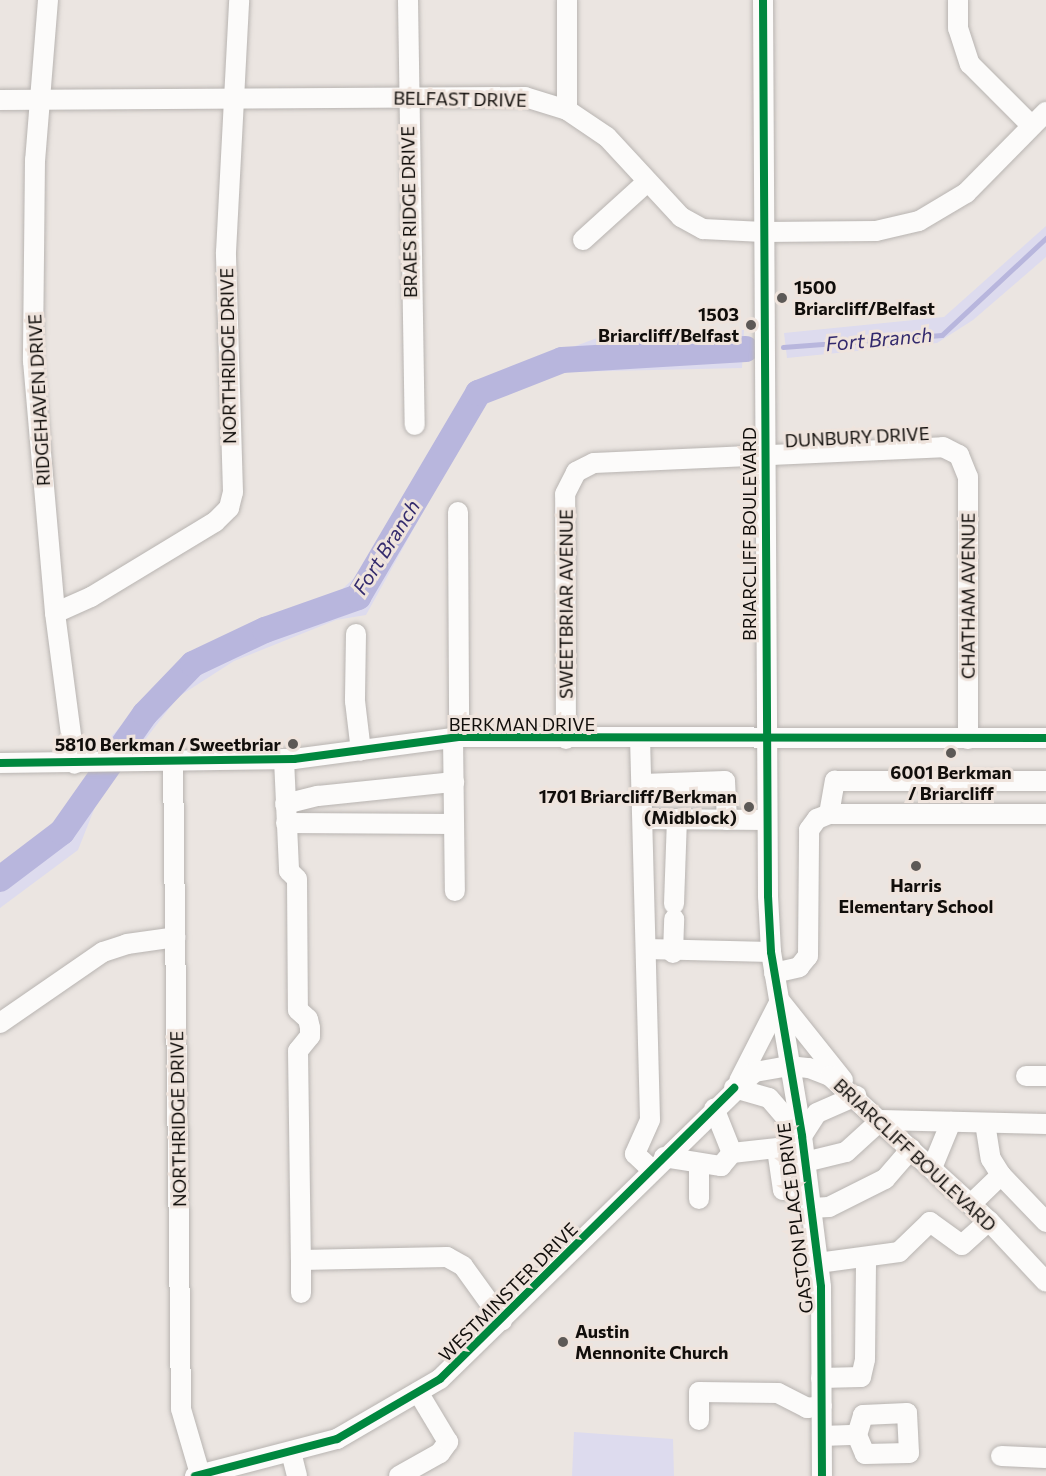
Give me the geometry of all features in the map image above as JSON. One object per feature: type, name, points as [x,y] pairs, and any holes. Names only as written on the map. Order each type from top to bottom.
[{"type":"street","name":"RIDGEHAVEN DRIVE","points":[[48,0],[38,98],[33,361],[55,613],[75,764]]},
{"type":"street","name":"NORTHRIDGE DRIVE","points":[[55,613],[91,597],[196,534],[229,508],[233,492],[226,252],[239,0]]},
{"type":"street","name":"BRAES RIDGE DRIVE","points":[[408,0],[407,97],[414,425]]},
{"type":"street","points":[[567,0],[567,110]]},
{"type":"street","name":"BRIARCLIFF BOULEVARD","points":[[763,0],[766,820],[771,952],[789,1066],[809,1068],[830,1076],[856,1096],[972,1204],[1044,1276]]},
{"type":"street","points":[[958,0],[958,28],[970,64],[1039,119]]},
{"type":"street","name":"BELFAST DRIVE","points":[[0,100],[38,98],[232,101],[525,97],[567,110],[607,137],[681,217],[703,229],[763,232],[876,231],[919,221],[966,193],[1039,119]]},
{"type":"street","points":[[583,240],[647,182]]},
{"type":"street","name":"DUNBURY DRIVE","points":[[576,472],[594,463],[765,457],[943,447],[959,455]]},
{"type":"street","name":"CHATHAM AVENUE","points":[[959,455],[968,477],[968,739]]},
{"type":"street","name":"SWEETBRIAR AVENUE","points":[[566,739],[565,494],[576,472]]},
{"type":"street","points":[[455,891],[454,782],[458,512]]},
{"type":"street","points":[[356,634],[355,701],[361,751]]},
{"type":"street","name":"BERKMAN DRIVE","points":[[0,763],[95,764],[284,759],[361,751],[456,737],[566,739],[1046,738]]},
{"type":"street","points":[[640,738],[644,819],[650,1120],[635,1155],[658,1163],[699,1162],[721,1166],[732,1153],[803,1148],[846,1152],[881,1120],[1046,1124]]},
{"type":"street","points":[[284,759],[285,814],[290,871],[297,879],[298,1010],[308,1019],[310,1028],[310,1036],[298,1051],[301,1293]]},
{"type":"street","name":"NORTHRIDGE DRIVE","points":[[173,762],[181,1409],[197,1475]]},
{"type":"street","points":[[643,784],[724,781],[727,820]]},
{"type":"street","points":[[829,814],[835,781],[1046,781]]},
{"type":"street","points":[[285,814],[318,796],[454,782]]},
{"type":"street","points":[[285,814],[454,824]]},
{"type":"street","points":[[774,973],[799,967],[808,956],[809,830],[817,819],[829,814],[1046,814]]},
{"type":"street","points":[[644,819],[766,820]]},
{"type":"street","points":[[673,953],[677,819]]},
{"type":"street","points":[[0,1023],[104,952],[127,944],[176,937]]},
{"type":"street","points":[[646,949],[673,953],[771,952]]},
{"type":"street","points":[[780,1001],[856,1096],[817,1113],[803,1148],[769,1098],[735,1088],[780,1001]]},
{"type":"street","name":"WESTMINSTER DRIVE","points":[[197,1475],[337,1439],[453,1370],[735,1088],[755,1072],[789,1066]]},
{"type":"street","name":"GASTON PLACE DRIVE","points":[[789,1066],[803,1148],[818,1263],[822,1378],[822,1476]]},
{"type":"street","points":[[1026,1076],[1046,1076]]},
{"type":"street","points":[[714,1108],[732,1153]]},
{"type":"street","points":[[932,1168],[951,1122]]},
{"type":"street","points":[[985,1123],[991,1159],[1001,1175],[1046,1222]]},
{"type":"street","points":[[777,1149],[783,1190],[808,1187]]},
{"type":"street","points":[[811,1208],[829,1207],[885,1179],[911,1149]]},
{"type":"street","points":[[699,1162],[699,1199]]},
{"type":"street","points":[[972,1204],[1001,1175]]},
{"type":"street","points":[[818,1263],[899,1252],[930,1222],[962,1245],[989,1221]]},
{"type":"street","points":[[301,1260],[447,1257],[463,1266],[502,1320]]},
{"type":"street","points":[[822,1378],[861,1377],[865,1359],[866,1258]]},
{"type":"street","points":[[399,1476],[440,1453],[448,1442],[418,1392]]},
{"type":"street","points":[[699,1420],[699,1392],[778,1393],[807,1408],[822,1406]]},
{"type":"street","points":[[822,1436],[857,1435]]},
{"type":"street","points":[[291,1452],[297,1476]]},
{"type":"street","points":[[1001,1456],[1046,1458]]},
{"type":"shaded area","points":[[1046,226],[1046,257],[973,320],[937,343],[787,358],[784,333],[944,317]]},
{"type":"shaded area","points":[[744,330],[742,368],[565,372],[482,405],[366,615],[336,620],[234,661],[178,697],[144,741],[107,741],[187,655],[251,627],[331,600],[354,578],[479,382],[605,335]]},
{"type":"shaded area","points":[[84,785],[91,792],[95,807],[78,850],[0,908],[0,867],[49,830]]},
{"type":"shaded area","points":[[574,1432],[673,1439],[674,1476],[572,1476]]},
{"type":"waterway","name":"Fort Branch","points":[[783,347],[942,335],[1046,238]]},
{"type":"waterway","name":"Fort Branch","points":[[0,879],[62,832],[145,714],[193,664],[265,630],[358,597],[478,393],[562,360],[746,349]]},
{"type":"cycle path","points":[[763,0],[768,896],[771,952],[802,1136],[821,1287],[822,1476]]},
{"type":"cycle path","points":[[0,763],[294,759],[459,737],[1046,738]]},
{"type":"cycle path","points":[[195,1476],[337,1439],[440,1379],[734,1088]]},
{"type":"place","name":"1500 Briarcliff/Belfast","points":[[782,298]]},
{"type":"place","name":"1503 Briarcliff/Belfast","points":[[751,325]]},
{"type":"place","name":"5810 Berkman / Sweetbriar","points":[[293,744]]},
{"type":"place","name":"6001 Berkman / Briarcliff","points":[[951,753]]},
{"type":"place","name":"1701 Briarcliff/Berkman (Midblock)","points":[[749,807]]},
{"type":"place","name":"Harris Elementary School","points":[[916,866]]},
{"type":"place","name":"Austin Mennonite Church","points":[[563,1342]]}]
